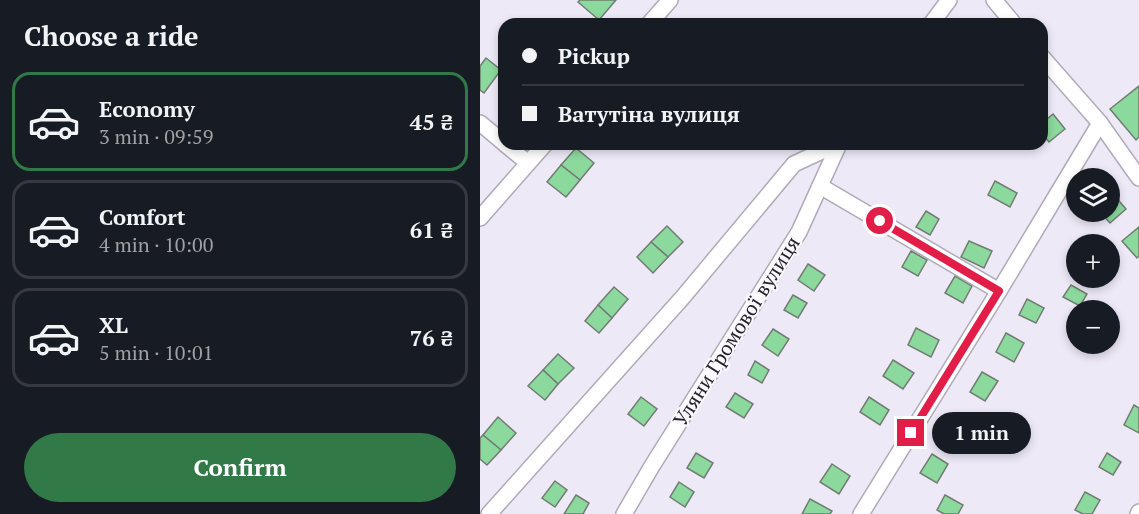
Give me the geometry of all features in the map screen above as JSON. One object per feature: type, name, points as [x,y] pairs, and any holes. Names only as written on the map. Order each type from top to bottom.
[{"type":"street","points":[[654,18],[670,0]]},
{"type":"street","points":[[936,18],[949,0]]},
{"type":"street","points":[[994,0],[1009,18]]},
{"type":"street","points":[[1048,64],[1100,123],[1139,178]]},
{"type":"street","points":[[480,123],[498,137]]},
{"type":"street","points":[[861,514],[1100,123]]},
{"type":"street","points":[[513,150],[528,163]]},
{"type":"street","points":[[480,218],[539,150]]},
{"type":"street","points":[[489,514],[683,297],[794,164],[825,150]]},
{"type":"street","name":"Уляни Громової вулиця","points":[[624,514],[799,232],[835,150]]},
{"type":"street","points":[[820,186],[999,291]]},
{"type":"building","points":[[580,0],[616,0],[601,18],[597,18],[578,2]]},
{"type":"building","points":[[486,58],[498,68],[498,74],[484,93],[480,90],[480,66]]},
{"type":"building","points":[[1139,86],[1139,137],[1136,140],[1110,109]]},
{"type":"building","points":[[1053,114],[1065,129],[1049,142],[1048,141],[1048,118]]},
{"type":"building","points":[[574,150],[578,150],[594,163],[580,180],[561,165]]},
{"type":"building","points":[[561,165],[580,180],[566,197],[547,182]]},
{"type":"building","points":[[995,181],[1017,193],[1010,207],[988,195]]},
{"type":"building","points":[[1120,202],[1126,209],[1120,214]]},
{"type":"building","points":[[926,211],[939,219],[930,235],[916,227]]},
{"type":"building","points":[[667,226],[683,242],[668,257],[651,242]]},
{"type":"building","points":[[1139,227],[1139,256],[1137,258],[1122,241]]},
{"type":"building","points":[[969,241],[992,251],[984,268],[961,257]]},
{"type":"building","points":[[651,242],[668,257],[653,273],[637,257]]},
{"type":"building","points":[[911,251],[927,260],[918,276],[902,267]]},
{"type":"building","points":[[808,264],[825,275],[814,291],[798,280]]},
{"type":"building","points":[[955,276],[972,286],[963,303],[945,293]]},
{"type":"building","points":[[614,287],[628,299],[612,318],[598,305]]},
{"type":"building","points":[[1069,288],[1076,288],[1087,294],[1084,300],[1069,300],[1063,297]]},
{"type":"building","points":[[793,295],[807,303],[798,318],[784,310]]},
{"type":"building","points":[[1027,299],[1044,308],[1036,323],[1019,315]]},
{"type":"building","points":[[598,305],[612,318],[599,333],[585,321]]},
{"type":"building","points":[[916,328],[939,340],[931,357],[908,345]]},
{"type":"building","points":[[773,329],[789,339],[778,356],[762,345]]},
{"type":"building","points":[[1006,333],[1024,343],[1014,362],[996,352]]},
{"type":"building","points":[[558,354],[574,368],[558,384],[543,370]]},
{"type":"building","points":[[893,360],[914,373],[903,389],[883,376]]},
{"type":"building","points":[[755,361],[769,370],[762,383],[748,375]]},
{"type":"building","points":[[543,370],[558,384],[545,400],[528,386]]},
{"type":"building","points":[[982,372],[998,381],[985,401],[970,392]]},
{"type":"building","points":[[735,393],[753,404],[744,418],[726,407]]},
{"type":"building","points":[[641,397],[657,409],[644,426],[628,414]]},
{"type":"building","points":[[869,397],[889,410],[880,425],[860,412]]},
{"type":"building","points":[[1134,405],[1139,408],[1139,433],[1124,425]]},
{"type":"building","points":[[958,416],[980,428],[970,445],[948,432]]},
{"type":"building","points":[[498,417],[516,433],[501,450],[483,435]]},
{"type":"building","points":[[483,435],[501,450],[487,465],[480,459],[480,438]]},
{"type":"building","points":[[696,453],[713,463],[704,478],[687,468]]},
{"type":"building","points":[[1107,453],[1121,462],[1113,475],[1099,467]]},
{"type":"building","points":[[932,454],[948,464],[937,483],[920,473]]},
{"type":"building","points":[[832,464],[850,476],[839,494],[820,482]]},
{"type":"building","points":[[555,481],[567,490],[555,507],[542,498]]},
{"type":"building","points":[[679,482],[694,492],[685,507],[670,497]]},
{"type":"building","points":[[1085,492],[1100,500],[1092,514],[1083,514],[1075,510]]},
{"type":"building","points":[[576,495],[589,503],[583,514],[564,514]]},
{"type":"building","points":[[945,495],[963,505],[958,514],[944,514],[937,510]]},
{"type":"building","points":[[810,499],[832,511],[830,514],[802,514]]},
{"type":"route","points":[[880,221],[999,291],[911,433]]}]
